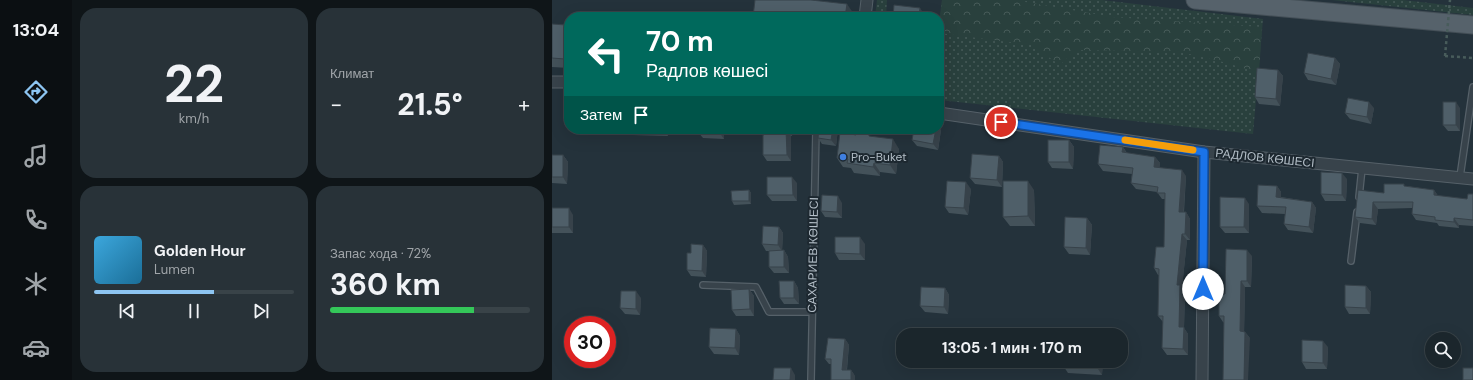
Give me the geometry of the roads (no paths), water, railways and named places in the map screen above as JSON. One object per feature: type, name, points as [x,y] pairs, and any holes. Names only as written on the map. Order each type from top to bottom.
[{"type":"main road","points":[[1195,0],[1473,25]]},
{"type":"street","points":[[866,12],[867,0]]},
{"type":"street","points":[[552,82],[564,82]]},
{"type":"street","name":"РАДЛОВ КӨШЕСІ","points":[[944,114],[1204,152],[1473,179]]},
{"type":"street","points":[[1202,380],[1204,152]]},
{"type":"lane","points":[[1460,177],[1473,87]]},
{"type":"lane","name":"САХАРИЕВ КӨШЕСІ","points":[[811,380],[816,134]]},
{"type":"lane","points":[[1351,261],[1362,168]]},
{"type":"lane","points":[[703,285],[756,287],[769,312],[812,312]]},
{"type":"place","name":"Pro-Buket","points":[[843,157]]}]
